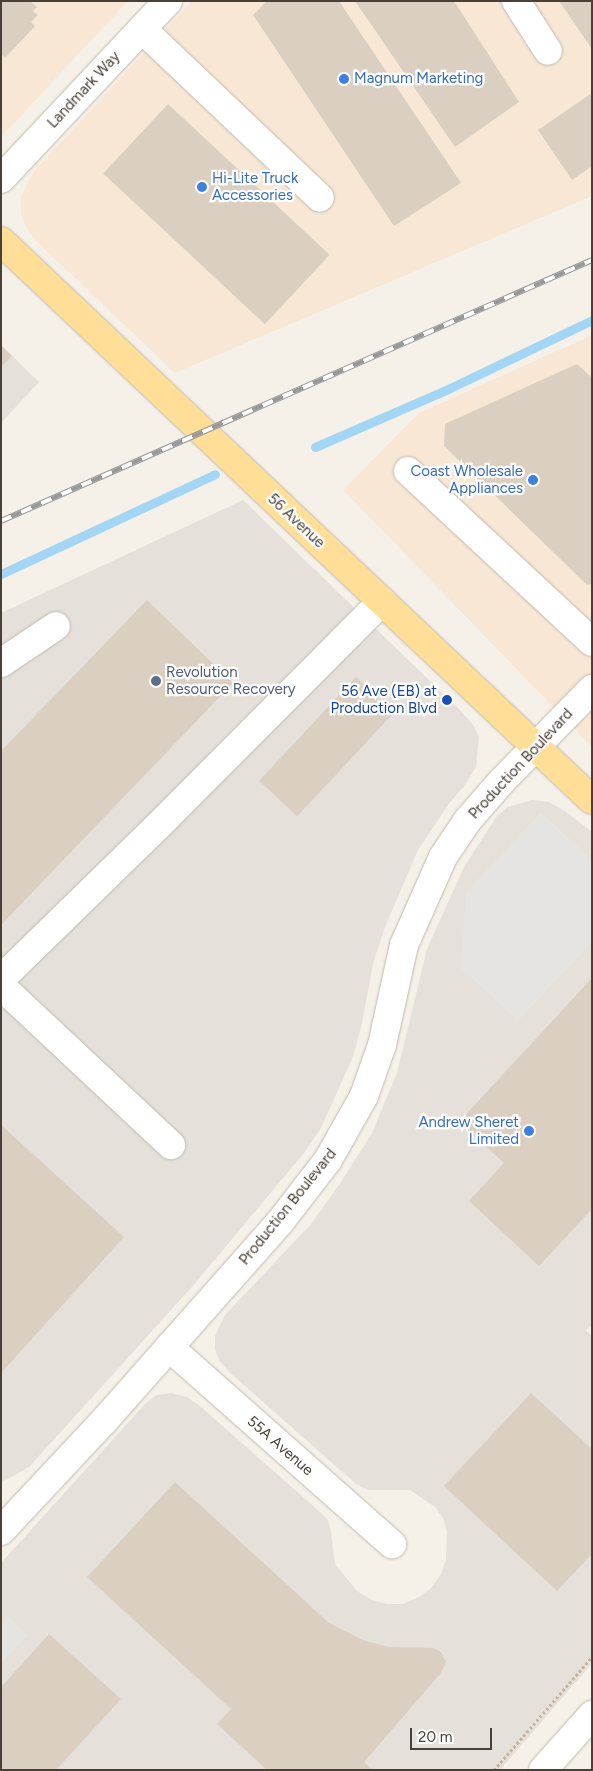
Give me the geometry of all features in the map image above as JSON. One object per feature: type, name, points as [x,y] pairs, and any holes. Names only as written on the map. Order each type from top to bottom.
[{"type":"main road","name":"56 Avenue","points":[[1,241],[592,800]]},
{"type":"street","name":"Landmark Way","points":[[1,179],[168,1]]},
{"type":"street","points":[[516,1],[548,51]]},
{"type":"street","points":[[142,29],[320,198]]},
{"type":"street","points":[[408,470],[592,642]]},
{"type":"street","points":[[1,978],[159,825],[382,601]]},
{"type":"street","points":[[1,663],[56,626]]},
{"type":"street","name":"Production Boulevard","points":[[1,1531],[170,1347],[280,1222],[328,1160],[364,1096],[382,1045],[404,946],[443,857],[468,820],[502,780],[592,689]]},
{"type":"street","points":[[1,986],[171,1145]]},
{"type":"street","name":"55A Avenue","points":[[170,1347],[392,1544]]},
{"type":"street","points":[[543,1770],[592,1715]]},
{"type":"path","points":[[494,1770],[592,1657]]},
{"type":"shaded area","points":[[1,1],[128,1],[1,137]]},
{"type":"shaded area","points":[[192,1],[592,1],[592,196],[175,373],[37,242],[26,227],[21,213],[21,197],[34,171]]},
{"type":"shaded area","points":[[590,336],[592,338],[592,747],[343,490],[419,413]]},
{"type":"shaded area","points":[[1,345],[39,382],[1,423]]},
{"type":"shaded area","points":[[243,500],[461,711],[474,726],[479,737],[476,767],[418,850],[385,927],[374,960],[361,1028],[352,1059],[321,1128],[304,1153],[191,1288],[29,1467],[1,1483],[1,613]]},
{"type":"shaded area","points":[[532,800],[549,802],[565,811],[592,832],[592,1325],[586,1330],[592,1336],[592,1663],[500,1770],[1,1770],[1,1563],[145,1404],[156,1395],[171,1393],[187,1397],[201,1407],[319,1511],[328,1520],[335,1564],[357,1591],[372,1600],[387,1604],[403,1604],[419,1597],[431,1588],[441,1574],[446,1560],[447,1532],[443,1518],[435,1507],[410,1490],[368,1490],[356,1484],[229,1372],[219,1360],[215,1349],[215,1336],[225,1315],[311,1224],[341,1182],[372,1133],[397,1073],[427,949],[465,865],[497,816],[508,807]]},
{"type":"shaded area","points":[[541,812],[592,860],[592,942],[518,1021],[461,968],[466,892]]},
{"type":"shaded area","points":[[6,1615],[28,1635],[1,1663],[1,1620]]},
{"type":"building","points":[[1,1],[30,1],[37,7],[33,11],[38,15],[31,22],[35,26],[5,58],[1,54]]},
{"type":"building","points":[[267,1],[339,1],[461,183],[394,226],[253,15]]},
{"type":"building","points":[[355,1],[454,1],[519,102],[455,147]]},
{"type":"building","points":[[559,1],[592,1],[592,49]]},
{"type":"building","points":[[592,93],[592,166],[572,180],[538,130]]},
{"type":"building","points":[[168,104],[330,255],[265,324],[103,173]]},
{"type":"building","points":[[1,345],[12,356],[1,367]]},
{"type":"building","points":[[577,364],[592,378],[592,584],[587,585],[444,446],[445,424]]},
{"type":"building","points":[[147,600],[233,683],[1,925],[1,751]]},
{"type":"building","points":[[356,677],[394,712],[297,816],[259,781]]},
{"type":"building","points":[[592,978],[592,1209],[539,1266],[469,1201],[504,1163],[459,1122]]},
{"type":"building","points":[[1,1125],[124,1237],[1,1373]]},
{"type":"building","points":[[531,1393],[592,1449],[592,1554],[557,1591],[444,1486]]},
{"type":"building","points":[[175,1482],[329,1623],[365,1641],[389,1647],[434,1648],[441,1652],[446,1662],[440,1674],[364,1762],[373,1770],[267,1770],[217,1724],[231,1709],[87,1577]]},
{"type":"building","points":[[49,1634],[121,1699],[56,1770],[1,1770],[1,1687]]},
{"type":"waterway","points":[[315,447],[446,390],[592,320]]},
{"type":"waterway","points":[[1,574],[215,474]]},
{"type":"railway","points":[[1,521],[592,260]]},
{"type":"place","name":"Magnum Marketing","points":[[344,79]]},
{"type":"place","name":"Hi-Lite Truck Accessories","points":[[202,187]]},
{"type":"place","name":"Coast Wholesale Appliances","points":[[533,480]]},
{"type":"place","name":"Revolution Resource Recovery","points":[[156,681]]},
{"type":"place","name":"56 Ave (EB) at Production Blvd","points":[[447,700]]},
{"type":"place","name":"Andrew Sheret Limited","points":[[529,1131]]}]
